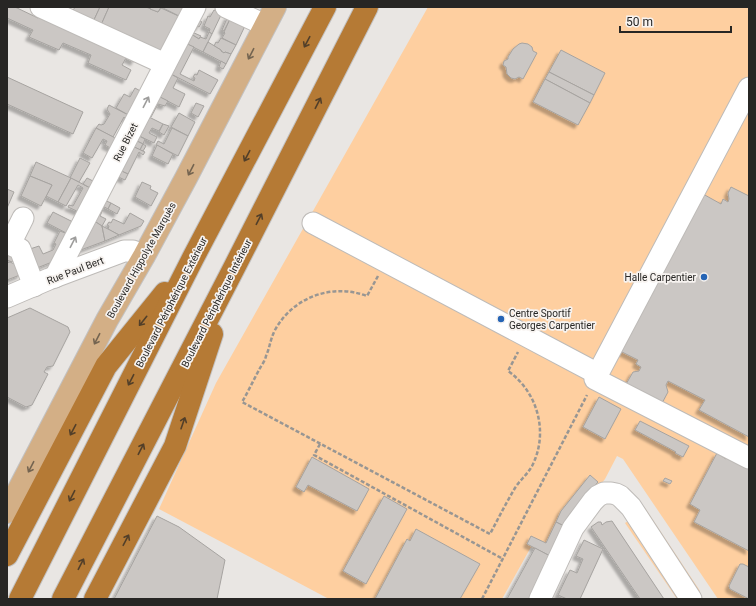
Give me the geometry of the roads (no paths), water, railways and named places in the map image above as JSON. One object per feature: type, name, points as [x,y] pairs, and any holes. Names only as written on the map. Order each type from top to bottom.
[{"type":"highway","name":"Boulevard Périphérique Extérieur","points":[[20,599],[193,258],[325,7]]},
{"type":"highway","name":"Boulevard Périphérique Intérieur","points":[[63,599],[368,7]]},
{"type":"highway","points":[[7,555],[106,366],[193,258]]},
{"type":"highway","points":[[95,599],[175,446],[235,266]]},
{"type":"main road","name":"Boulevard Hippolyte Marquès","points":[[7,512],[107,320],[190,171],[270,16]]},
{"type":"street","points":[[41,7],[166,64]]},
{"type":"street","name":"Rue Bizet","points":[[55,277],[195,7]]},
{"type":"street","points":[[226,7],[270,16]]},
{"type":"street","points":[[596,377],[749,88]]},
{"type":"street","points":[[23,218],[8,244],[20,249],[34,286]]},
{"type":"street","points":[[313,223],[526,336],[596,377],[749,458]]},
{"type":"street","name":"Rue Paul Bert","points":[[7,297],[124,251],[133,251],[144,256]]},
{"type":"street","points":[[540,599],[573,528],[593,501],[604,493],[616,494],[620,496],[631,508],[692,599]]},
{"type":"place","name":"Halle Carpentier","points":[[704,277]]},
{"type":"place","name":"Centre Sportif Georges Carpentier","points":[[501,319]]}]
